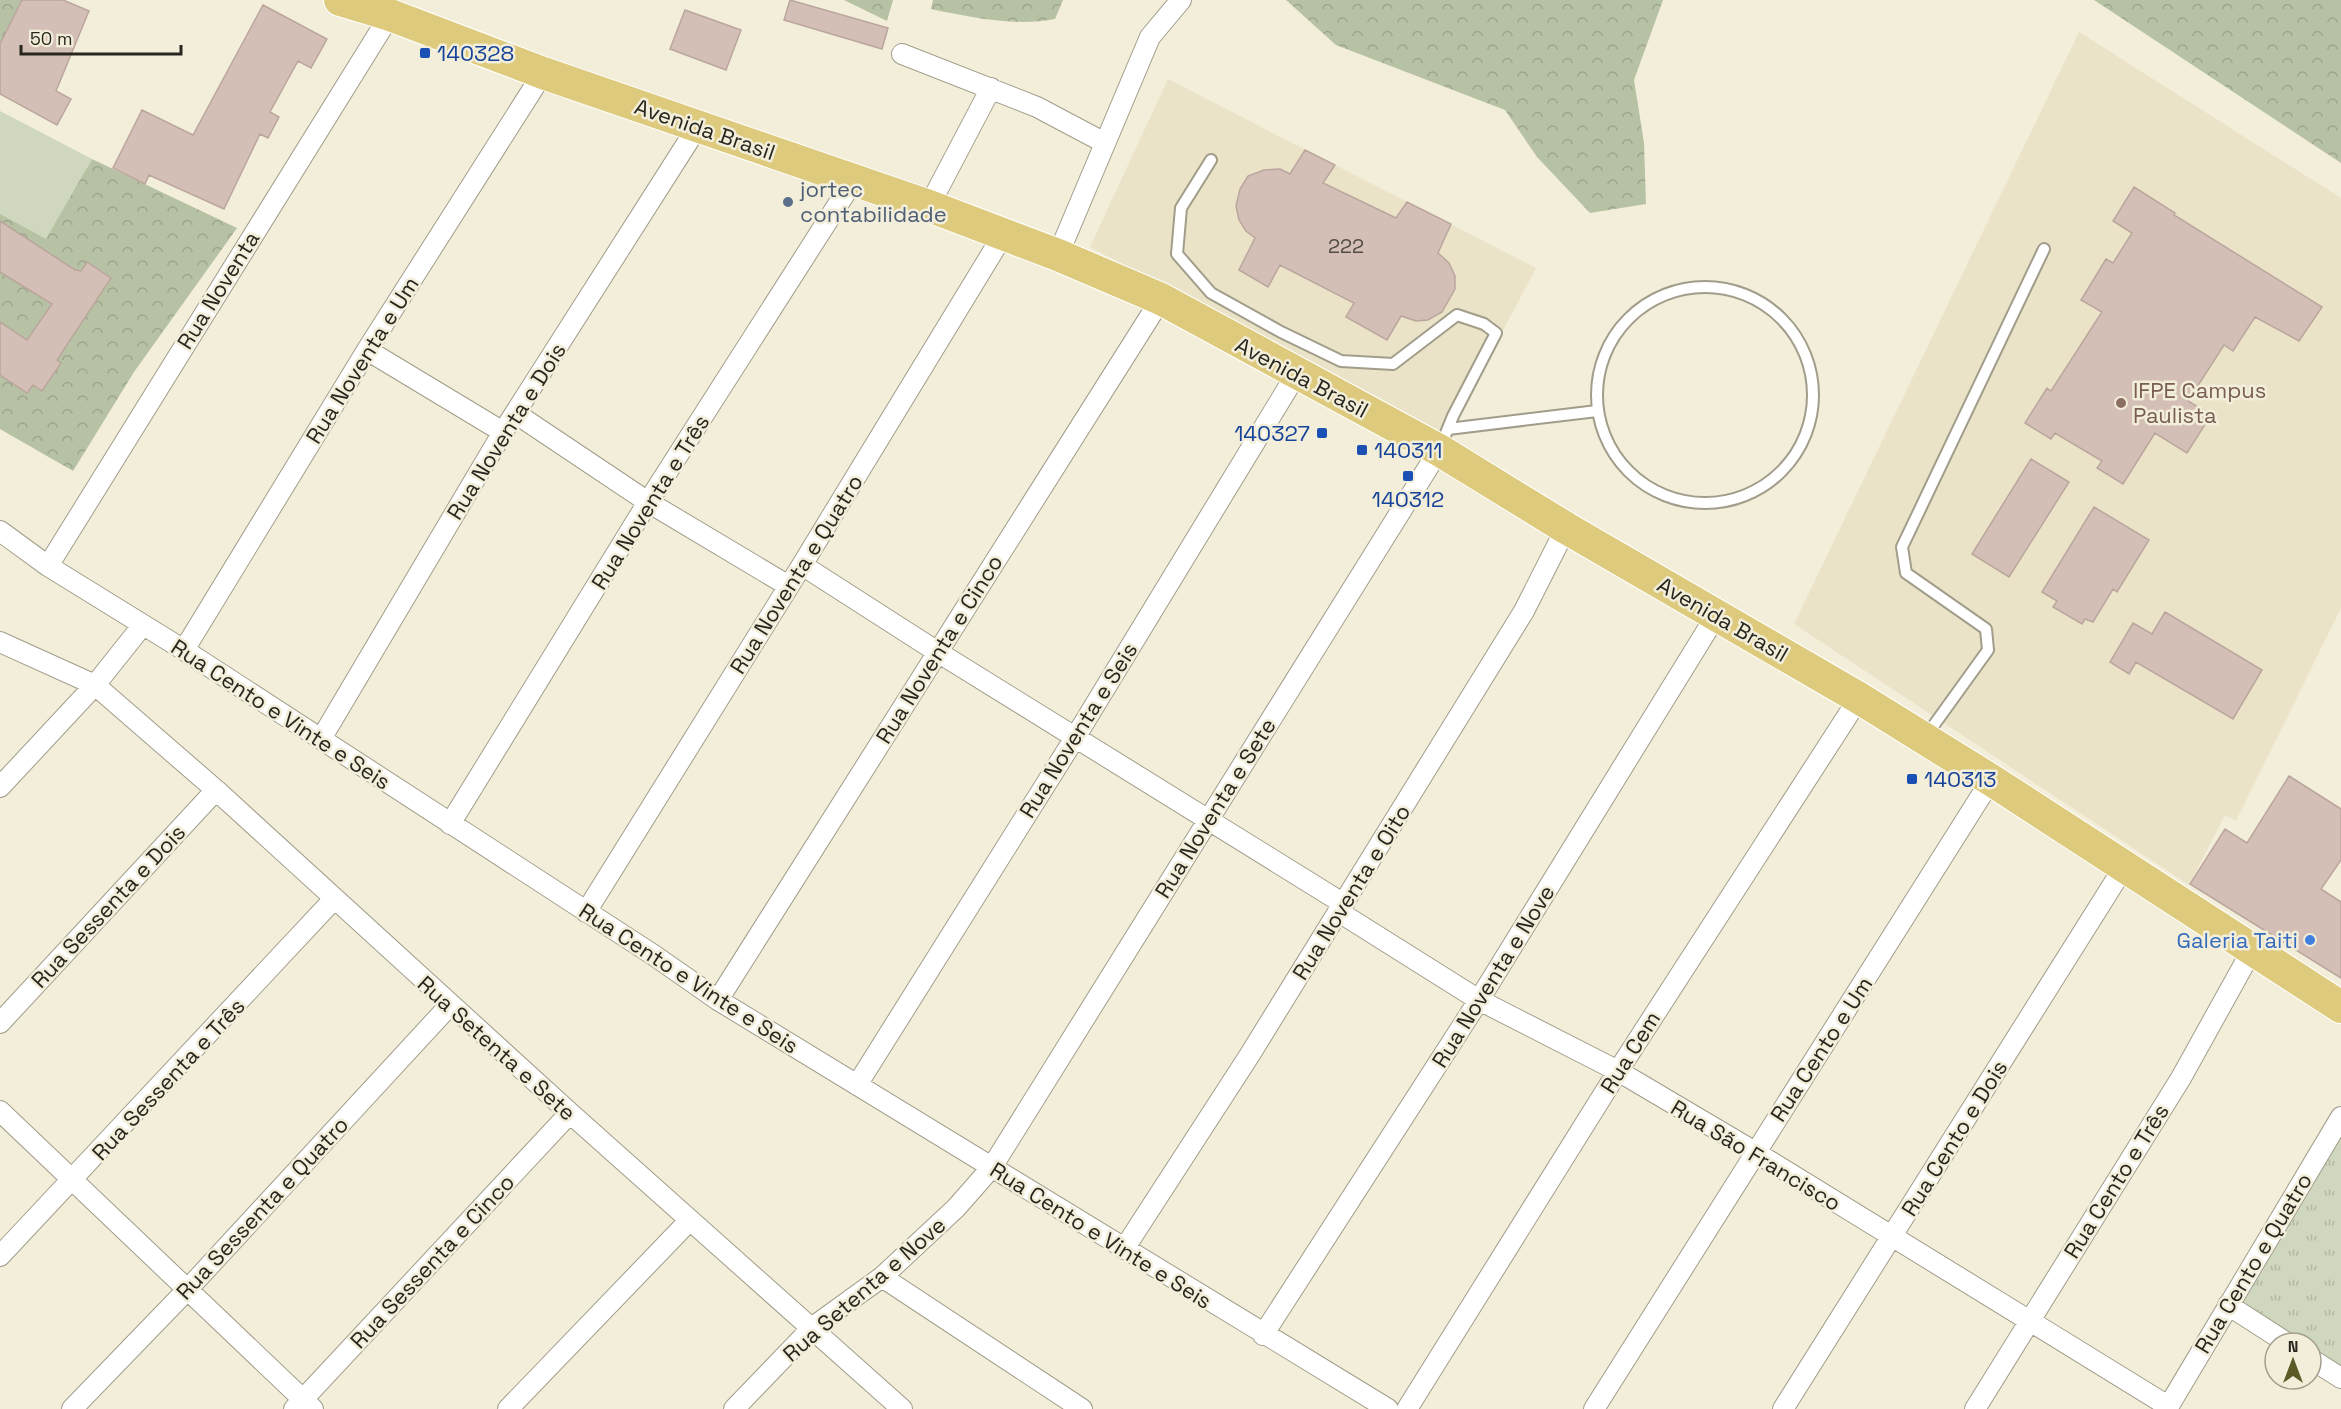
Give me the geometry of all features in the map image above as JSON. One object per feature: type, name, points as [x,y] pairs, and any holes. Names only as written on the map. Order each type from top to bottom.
[{"type":"main road","name":"Avenida Brasil","points":[[340,0],[390,15],[543,73],[929,206],[1058,255],[1161,299],[1297,373],[1444,440],[1566,528],[1859,698],[1991,780],[2341,1007]]},
{"type":"street","points":[[1058,255],[1150,37],[1181,0]]},
{"type":"street","name":"Rua Noventa","points":[[48,566],[390,15]]},
{"type":"street","points":[[902,54],[1037,106],[1105,143]]},
{"type":"street","name":"Rua Noventa e Um","points":[[184,650],[367,350],[543,73]]},
{"type":"street","points":[[929,206],[991,88]]},
{"type":"street","name":"Rua Noventa e Dois","points":[[321,739],[503,432],[698,126]]},
{"type":"street","name":"Rua Noventa e Três","points":[[450,824],[648,502],[853,181]]},
{"type":"street","name":"Rua Noventa e Quatro","points":[[586,912],[802,565],[1003,235]]},
{"type":"street","name":"Rua Noventa e Cinco","points":[[718,1000],[936,651],[1161,299]]},
{"type":"street","points":[[367,350],[503,432]]},
{"type":"street","name":"Rua Noventa e Seis","points":[[857,1085],[1076,736],[1297,373]]},
{"type":"street","points":[[515,413],[648,502],[788,585]]},
{"type":"street","name":"Rua Noventa e Sete","points":[[992,1167],[1444,440]]},
{"type":"street","name":"Rua Noventa e Oito","points":[[1124,1249],[1341,908],[1524,611],[1566,528]]},
{"type":"street","name":"Rua Cento e Vinte e Seis","points":[[0,531],[48,566],[184,650],[718,1000],[1263,1335],[1388,1409]]},
{"type":"street","name":"Rua São Francisco","points":[[802,565],[1209,820],[1479,1000],[1618,1071],[1755,1152],[2030,1320],[2168,1408]]},
{"type":"street","name":"Rua Noventa e Nove","points":[[1263,1335],[1479,1000],[1717,614]]},
{"type":"street","points":[[0,787],[94,685],[142,626]]},
{"type":"street","name":"Rua Setenta e Sete","points":[[0,642],[94,685],[216,790],[450,1005],[813,1327],[902,1409]]},
{"type":"street","name":"Rua Cem","points":[[1407,1409],[1618,1071],[1859,698]]},
{"type":"street","name":"Rua Cento e Um","points":[[1594,1409],[1991,780]]},
{"type":"street","name":"Rua Sessenta e Dois","points":[[0,1023],[216,790]]},
{"type":"street","name":"Rua Cento e Dois","points":[[1783,1409],[2124,867]]},
{"type":"street","name":"Rua Sessenta e Três","points":[[0,1256],[74,1180],[334,900]]},
{"type":"street","name":"Rua Cento e Três","points":[[1975,1409],[2181,1078],[2252,950]]},
{"type":"street","name":"Rua Sessenta e Quatro","points":[[72,1409],[186,1290],[450,1005]]},
{"type":"street","points":[[0,1111],[74,1180],[303,1406]]},
{"type":"street","name":"Rua Sessenta e Cinco","points":[[303,1406],[570,1113]]},
{"type":"street","name":"Rua Cento e Quatro","points":[[2168,1408],[2341,1117]]},
{"type":"street","name":"Rua Setenta e Nove","points":[[734,1409],[813,1327],[882,1277],[956,1208],[992,1167]]},
{"type":"street","points":[[508,1409],[690,1220]]},
{"type":"street","points":[[882,1277],[1082,1409]]},
{"type":"street","points":[[2229,1305],[2269,1331]]},
{"type":"street","points":[[2323,1367],[2341,1378]]},
{"type":"lane","points":[[1211,160],[1181,208],[1177,254],[1211,294],[1341,361],[1393,364],[1457,315],[1484,324],[1496,333],[1444,440]]},
{"type":"lane","points":[[1924,739],[1988,650],[1986,630],[1906,573],[1902,547],[2044,249]]},
{"type":"lane","points":[[1701,286],[1738,291],[1770,307],[1796,333],[1811,366],[1815,401],[1807,436],[1788,466],[1761,489],[1728,501],[1692,503],[1658,493],[1629,473],[1608,444],[1597,411],[1598,374],[1611,340],[1634,312],[1665,293],[1683,289],[1701,286]]},
{"type":"lane","points":[[1444,440],[1597,411]]},
{"type":"shaded area","name":"IFPE Campus Paulista","points":[[2079,32],[2341,198],[2341,608],[2236,821],[2225,815],[2189,885],[1794,624]]},
{"type":"shaded area","points":[[1168,79],[1536,268],[1446,438],[1090,247]]},
{"type":"green space","points":[[0,0],[22,0],[0,44]]},
{"type":"green space","points":[[844,0],[893,0],[887,21]]},
{"type":"green space","points":[[933,0],[1063,0],[1055,19],[1024,22],[993,20],[931,9]]},
{"type":"green space","points":[[1286,0],[1663,0],[1634,80],[1644,143],[1646,204],[1590,213],[1537,157],[1505,110],[1336,45]]},
{"type":"green space","points":[[2094,0],[2341,0],[2341,163]]},
{"type":"green space","points":[[0,111],[92,159],[46,239],[0,214]]},
{"type":"green space","points":[[92,159],[237,228],[134,372],[73,471],[0,429],[0,184],[87,168]]},
{"type":"green space","points":[[2341,1132],[2341,1369],[2323,1357],[2323,1331],[2283,1331],[2240,1303]]},
{"type":"building","points":[[22,0],[63,0],[89,11],[56,91],[71,99],[57,125],[0,94],[0,44]]},
{"type":"building","points":[[790,0],[888,28],[882,49],[784,20]]},
{"type":"building","points":[[263,5],[327,39],[311,68],[298,61],[270,112],[279,117],[268,138],[260,134],[224,209],[149,175],[145,184],[113,168],[142,110],[193,135]]},
{"type":"building","points":[[685,10],[741,30],[726,70],[670,49]]},
{"type":"building","points":[[1305,150],[1335,165],[1323,183],[1396,218],[1407,202],[1451,224],[1438,253],[1449,263],[1455,276],[1455,289],[1442,312],[1428,320],[1416,321],[1401,316],[1387,340],[1346,317],[1354,303],[1280,265],[1268,287],[1239,270],[1255,238],[1246,231],[1239,220],[1236,206],[1240,189],[1248,176],[1264,170],[1280,169],[1290,174]]},
{"type":"building","points":[[2134,187],[2175,213],[2174,215],[2322,307],[2299,341],[2255,317],[2233,351],[2224,345],[2188,401],[2211,415],[2187,453],[2155,433],[2123,484],[2097,468],[2102,461],[2055,433],[2051,439],[2025,423],[2047,388],[2051,391],[2102,312],[2081,300],[2106,259],[2113,263],[2132,233],[2113,221]]},
{"type":"building","points":[[0,221],[75,270],[81,271],[87,262],[111,278],[57,360],[61,363],[42,391],[33,385],[27,393],[0,375],[0,322],[27,340],[52,304],[0,272]]},
{"type":"building","points":[[2031,459],[2069,482],[2009,577],[1972,554]]},
{"type":"building","points":[[2094,507],[2149,540],[2117,592],[2113,589],[2093,622],[2085,619],[2082,624],[2053,607],[2057,601],[2042,592]]},
{"type":"building","points":[[2165,612],[2262,670],[2233,719],[2136,662],[2129,674],[2110,662],[2133,623],[2152,634]]},
{"type":"building","name":"Galeria Taiti","points":[[2289,776],[2341,809],[2341,860],[2321,889],[2341,902],[2341,978],[2190,884],[2225,829],[2247,843]]},
{"type":"place","name":"140328","points":[[425,53]]},
{"type":"place","name":"jortec contabilidade","points":[[788,202]]},
{"type":"place","name":"IFPE Campus Paulista","points":[[2121,403]]},
{"type":"place","name":"140327","points":[[1322,433]]},
{"type":"place","name":"140311","points":[[1362,450]]},
{"type":"place","name":"140312","points":[[1408,476]]},
{"type":"place","name":"140313","points":[[1912,779]]},
{"type":"place","name":"Galeria Taiti","points":[[2310,940]]}]
